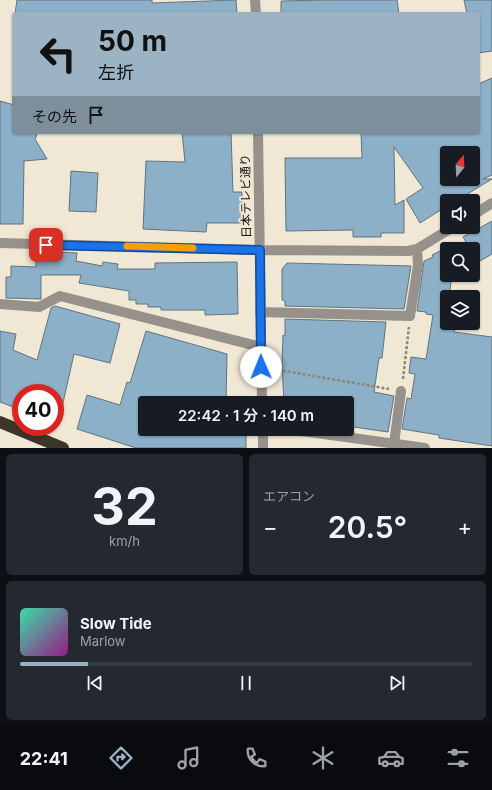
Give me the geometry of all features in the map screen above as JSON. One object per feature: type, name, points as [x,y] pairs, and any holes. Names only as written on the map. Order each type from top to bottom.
[{"type":"highway","points":[[0,422],[63,448]]},
{"type":"street","points":[[255,0],[256,12]]},
{"type":"street","name":"日本テレビ通り","points":[[258,134],[262,396]]},
{"type":"street","points":[[480,210],[492,203]]},
{"type":"street","points":[[0,244],[260,250],[408,251],[417,249],[442,234]]},
{"type":"street","points":[[260,312],[410,316],[418,265],[417,249]]},
{"type":"street","points":[[0,304],[39,307],[60,296],[261,347]]},
{"type":"street","points":[[394,444],[401,391]]},
{"type":"street","points":[[263,436],[263,448]]},
{"type":"street","points":[[337,436],[425,448]]},
{"type":"path","points":[[261,367],[401,391],[410,316]]},
{"type":"building","points":[[17,0],[152,0],[152,3],[236,0],[237,12],[15,12]]},
{"type":"building","points":[[397,0],[399,12],[281,12],[281,1]]},
{"type":"building","points":[[464,0],[492,0],[492,51],[480,53],[480,12],[467,12]]},
{"type":"building","points":[[492,78],[492,175],[483,179],[492,179],[467,194],[440,194],[440,210],[420,223],[406,199],[423,188],[394,147],[395,205],[404,200],[404,233],[381,233],[381,237],[353,237],[353,230],[286,231],[285,158],[362,158],[361,134],[480,134],[480,83]]},
{"type":"building","points":[[0,101],[12,104],[12,134],[37,134],[35,139],[47,159],[24,161],[23,224],[0,224]]},
{"type":"building","points":[[182,134],[231,134],[233,192],[242,192],[242,223],[207,223],[206,232],[143,229],[146,161],[185,162]]},
{"type":"building","points":[[71,171],[98,173],[96,212],[69,211]]},
{"type":"building","points":[[492,221],[492,254],[480,261],[480,242],[466,242],[463,237],[468,234],[480,234],[480,228]]},
{"type":"building","points":[[36,251],[77,253],[76,261],[102,266],[103,262],[118,264],[117,269],[155,269],[155,263],[237,262],[238,314],[205,315],[205,310],[161,310],[161,307],[148,307],[148,304],[136,304],[136,300],[129,300],[129,291],[79,283],[81,275],[41,275],[41,299],[6,298],[6,277],[11,277],[11,266],[36,267]]},
{"type":"building","points":[[440,251],[440,282],[451,282],[450,290],[440,290],[440,330],[454,330],[454,332],[492,337],[492,446],[439,438],[439,435],[402,429],[407,398],[411,399],[415,374],[409,373],[411,357],[426,359],[433,315],[426,314],[426,312],[417,311],[424,261],[433,257],[432,255]]},
{"type":"building","points":[[287,263],[411,266],[404,309],[285,306],[285,301],[282,300],[282,269]]},
{"type":"building","points":[[55,306],[120,324],[110,363],[74,354],[64,398],[64,384],[12,384],[12,407],[0,402],[0,331],[16,334],[13,350],[37,360],[51,308]]},
{"type":"building","points":[[285,319],[386,322],[382,358],[379,358],[374,392],[394,396],[388,432],[354,427],[354,396],[284,396],[282,365],[283,335],[285,336]]},
{"type":"building","points":[[146,331],[227,354],[226,396],[138,396],[138,436],[246,436],[246,448],[136,448],[77,429],[87,395],[120,405],[127,382],[130,383]]},
{"type":"slow traffic","points":[[127,246],[193,248]]},
{"type":"route","points":[[46,245],[260,250],[261,367]]}]
